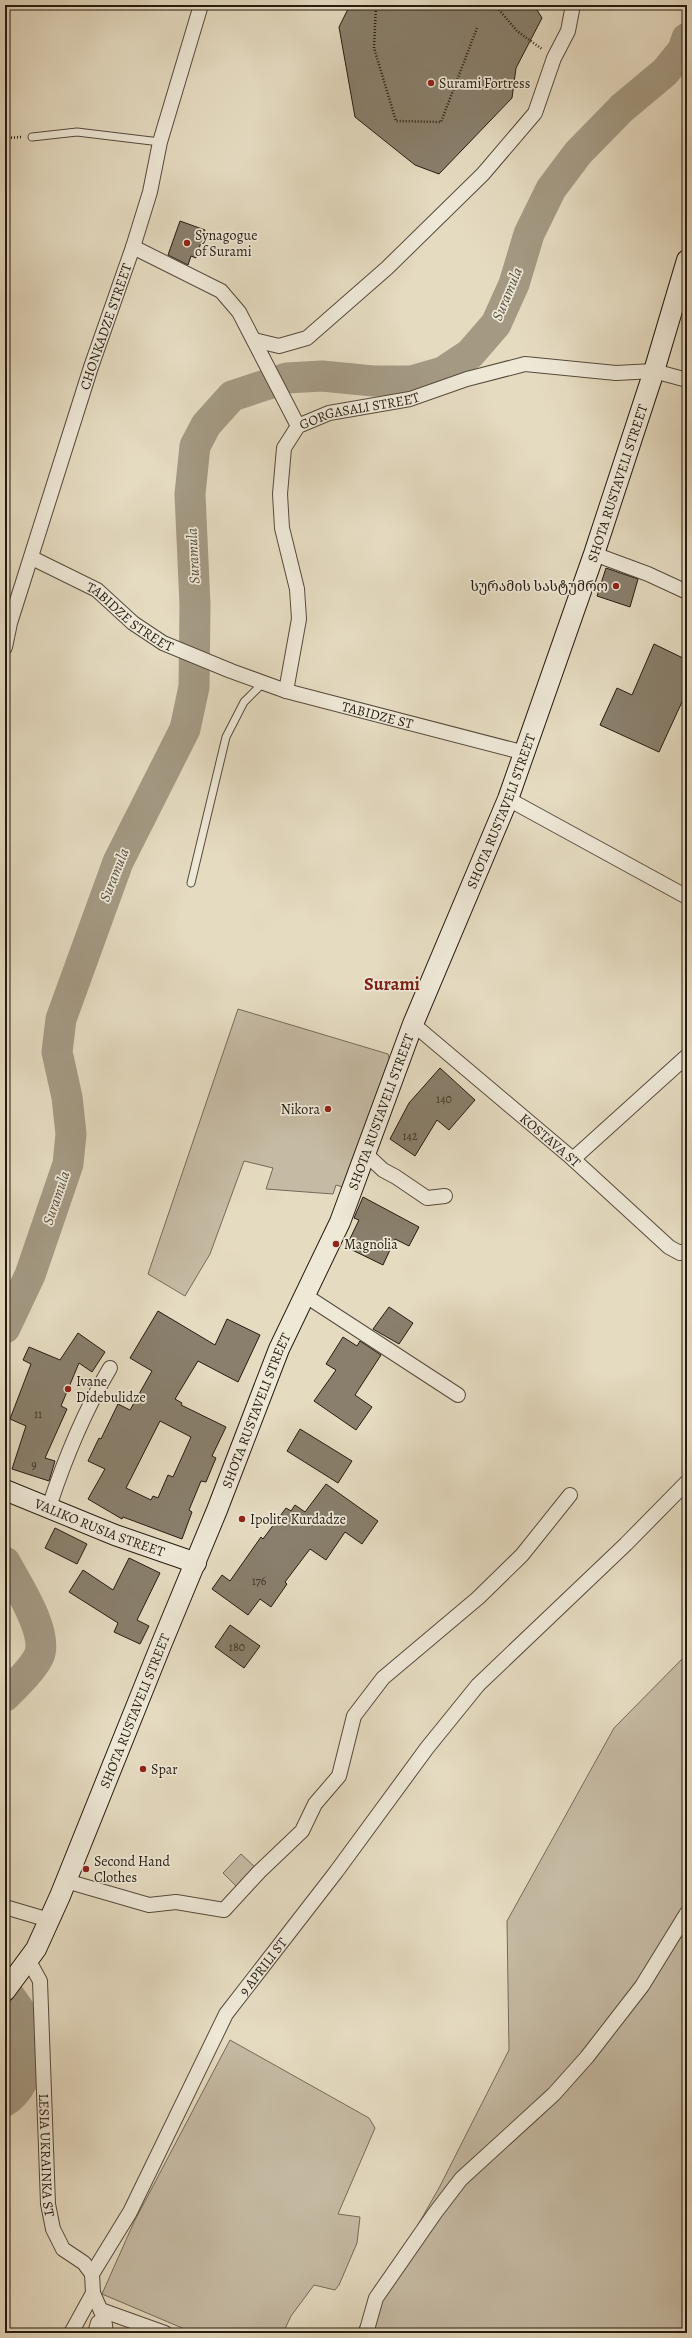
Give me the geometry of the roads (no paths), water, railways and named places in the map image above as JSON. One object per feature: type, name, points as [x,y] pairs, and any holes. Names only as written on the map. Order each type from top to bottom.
[{"type":"street","name":"CHONKADZE STREET","points":[[5,647],[10,623],[32,558],[91,367],[133,247],[150,192],[160,142],[201,5]]},
{"type":"street","points":[[254,340],[279,346],[307,338],[387,268],[484,174],[534,112],[554,58],[568,30],[572,5]]},
{"type":"street","points":[[133,247],[221,290],[239,312],[298,426]]},
{"type":"street","name":"SHOTA RUSTAVELI STREET","points":[[5,1991],[28,1961],[49,1920],[66,1881],[161,1644],[196,1563],[280,1349],[340,1222],[413,1024],[508,799],[594,554],[654,371],[687,260]]},
{"type":"street","name":"GORGASALI STREET","points":[[286,691],[298,618],[297,589],[282,528],[280,494],[284,448],[298,426],[329,413],[410,399],[468,379],[525,364],[616,373],[654,371],[687,380]]},
{"type":"street","points":[[594,554],[648,574],[687,592]]},
{"type":"street","name":"TABIDZE STREET","points":[[32,558],[98,590],[133,624],[163,643],[231,671]]},
{"type":"street","name":"TABIDZE ST","points":[[231,671],[286,691],[525,753]]},
{"type":"street","points":[[508,799],[687,897]]},
{"type":"street","name":"KOSTAVA ST","points":[[413,1024],[573,1159],[669,1247],[680,1253],[687,1250]]},
{"type":"street","points":[[573,1159],[687,1056]]},
{"type":"street","points":[[366,1154],[383,1170],[427,1198],[445,1196]]},
{"type":"street","points":[[306,1296],[458,1395]]},
{"type":"street","points":[[49,1507],[63,1463],[88,1406],[110,1368]]},
{"type":"street","name":"9 APRILI ST","points":[[92,2274],[130,2212],[226,2014],[336,1872],[427,1748],[478,1685],[626,1544],[687,1482]]},
{"type":"street","name":"VALIKO RUSIA STREET","points":[[8,1491],[115,1535],[196,1563]]},
{"type":"street","points":[[66,1881],[149,1905],[176,1902],[224,1910],[259,1872],[302,1831],[315,1804],[339,1776],[354,1716],[383,1678],[478,1598],[522,1554],[570,1495]]},
{"type":"street","points":[[5,1908],[49,1920]]},
{"type":"street","points":[[366,2333],[376,2298],[435,2213],[461,2179],[554,2094],[587,2057],[642,1986],[687,1913]]},
{"type":"street","name":"LESIA UKRAINKA ST","points":[[28,1961],[40,1981],[48,2204],[53,2229],[63,2249],[84,2263],[92,2274]]},
{"type":"street","points":[[92,2274],[94,2293],[102,2314],[106,2333]]},
{"type":"street","points":[[71,2333],[94,2293]]},
{"type":"street","points":[[95,2333],[102,2314]]},
{"type":"street","points":[[102,2314],[165,2333]]},
{"type":"lane","points":[[32,137],[77,132],[160,142]]},
{"type":"lane","points":[[192,883],[226,737],[244,702],[263,683]]},
{"type":"waterway","name":"Suramula","points":[[5,1328],[30,1275],[68,1164],[71,1134],[67,1097],[57,1052],[61,1019],[118,862],[185,729],[194,687],[195,605],[190,494],[195,446],[206,425],[232,396],[287,378],[322,376],[373,381],[412,381],[443,372],[470,354],[496,324],[514,284],[529,234],[551,189],[578,153],[622,108],[665,72],[683,50],[687,38]]},
{"type":"waterway","name":"Suramula","points":[[5,1562],[36,1621],[41,1646],[39,1656],[33,1666],[5,1696]]},
{"type":"waterway","name":"Suramula","points":[[5,1990],[21,2013],[24,2026],[25,2046],[23,2080],[15,2092],[5,2101]]},
{"type":"place","name":"Surami Fortress","points":[[431,83]]},
{"type":"place","name":"Synagogue of Surami","points":[[187,243]]},
{"type":"place","name":"სურამის სასტუმრო","points":[[616,586]]},
{"type":"place","name":"Nikora","points":[[328,1109]]},
{"type":"place","name":"Magnolia","points":[[336,1244]]},
{"type":"place","name":"Ivane Didebulidze","points":[[68,1389]]},
{"type":"place","name":"Ipolite Kurdadze","points":[[242,1519]]},
{"type":"place","name":"Spar","points":[[143,1769]]},
{"type":"place","name":"Second Hand Clothes","points":[[86,1869]]},
{"type":"district","name":"Surami","points":[[392,984]]}]
